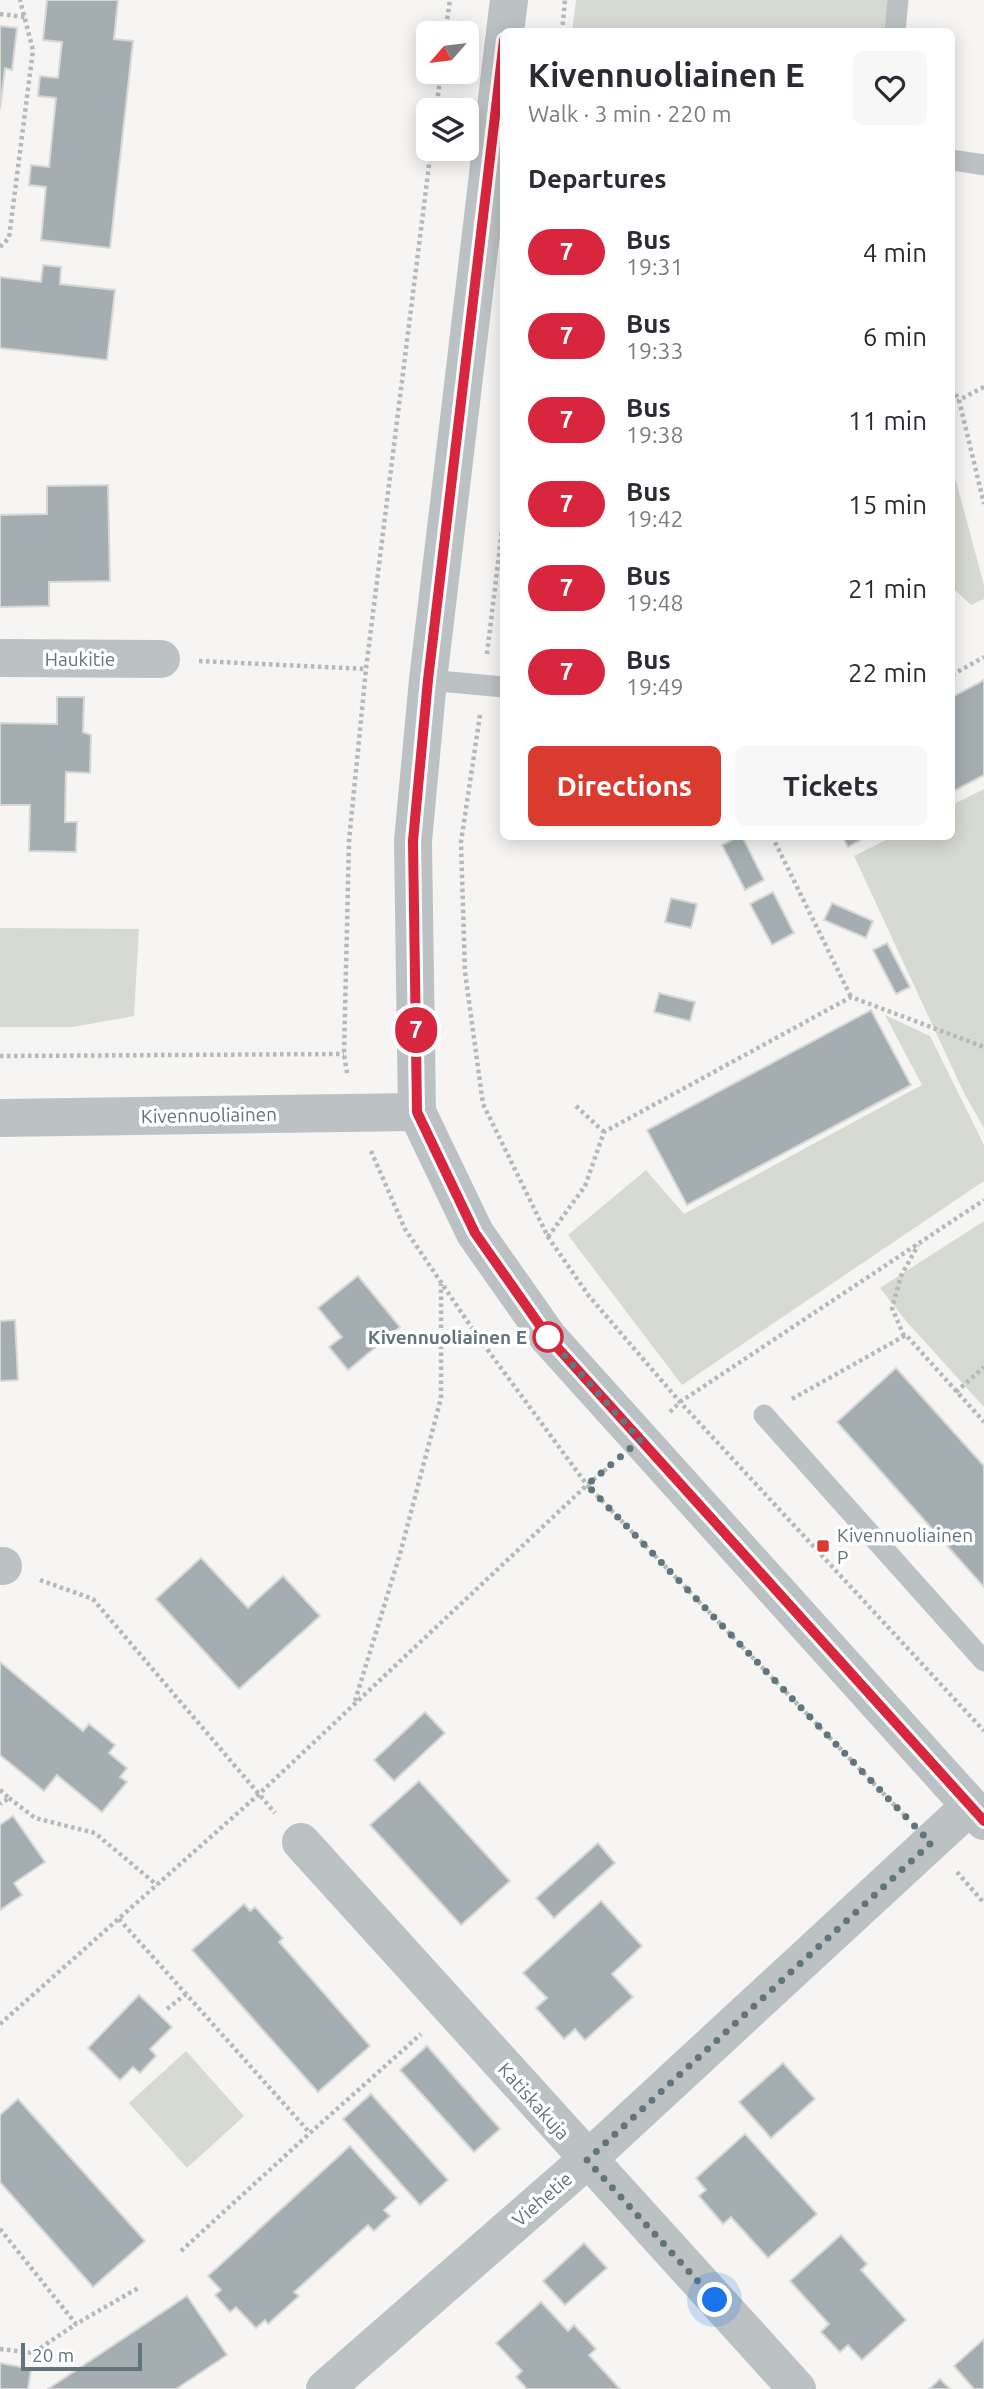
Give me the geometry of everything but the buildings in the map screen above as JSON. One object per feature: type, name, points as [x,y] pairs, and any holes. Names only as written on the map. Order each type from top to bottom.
[{"type":"street","points":[[506,28],[509,0]]},
{"type":"street","points":[[500,74],[428,680],[413,841],[417,1112],[475,1233],[548,1337],[977,1814]]},
{"type":"street","name":"Haukitie","points":[[0,658],[161,659]]},
{"type":"street","name":"Kivennuoliainen","points":[[0,1118],[417,1112]]},
{"type":"street","name":"Viehetie","points":[[325,2389],[587,2160],[931,1843],[977,1814]]},
{"type":"street","name":"Katiskakuja","points":[[301,1842],[796,2389]]},
{"type":"lane","points":[[895,28],[898,0]]},
{"type":"lane","points":[[955,160],[984,164]]},
{"type":"lane","points":[[428,680],[494,686]]},
{"type":"lane","points":[[764,1415],[984,1661]]},
{"type":"path","points":[[0,247],[9,238],[33,50],[20,0]]},
{"type":"path","points":[[447,21],[450,0]]},
{"type":"path","points":[[562,28],[565,0]]},
{"type":"path","points":[[0,14],[25,17]]},
{"type":"path","points":[[430,161],[366,669],[349,841],[344,1055],[354,1112],[405,1229],[587,1485],[931,1843],[984,1903]]},
{"type":"path","points":[[959,400],[984,387]]},
{"type":"path","points":[[955,393],[959,400],[984,504]]},
{"type":"path","points":[[500,582],[494,686],[461,842],[465,972],[483,1104],[548,1237],[589,1296],[680,1402],[984,1731]]},
{"type":"path","points":[[955,673],[984,657]]},
{"type":"path","points":[[161,659],[366,669]]},
{"type":"path","points":[[774,840],[851,997],[984,1047]]},
{"type":"path","points":[[548,1237],[585,1186],[604,1132],[851,997]]},
{"type":"path","points":[[0,1056],[344,1055]]},
{"type":"path","points":[[576,1106],[604,1132]]},
{"type":"path","points":[[0,2024],[258,1795],[587,1485],[680,1402],[984,1200]]},
{"type":"path","points":[[918,1244],[901,1276],[892,1308],[904,1336],[984,1422]]},
{"type":"path","points":[[355,1702],[400,1554],[441,1398],[441,1283]]},
{"type":"path","points":[[764,1415],[904,1336]]},
{"type":"path","points":[[956,1391],[984,1367]]},
{"type":"path","points":[[1,1566],[93,1599],[258,1795]]},
{"type":"path","points":[[0,1790],[35,1818],[95,1833],[157,1885]]},
{"type":"path","points":[[0,1804],[9,1798]]},
{"type":"path","points":[[119,1919],[310,2133]]},
{"type":"path","points":[[167,2009],[186,1994]]},
{"type":"path","points":[[181,2251],[450,2008]]},
{"type":"path","points":[[0,2229],[76,2324]]},
{"type":"path","points":[[0,2350],[33,2353],[76,2324],[140,2287]]},
{"type":"shaded area","points":[[576,0],[888,0],[885,28],[572,28]]},
{"type":"shaded area","points":[[955,480],[984,585],[984,599],[971,605],[955,590]]},
{"type":"shaded area","points":[[984,789],[984,1128],[964,1093],[854,856],[886,840],[955,840],[955,804]]},
{"type":"shaded area","points":[[0,928],[139,929],[134,1016],[73,1027],[0,1027]]},
{"type":"shaded area","points":[[885,1015],[930,1036],[984,1145],[984,1181],[682,1385],[568,1235],[646,1170],[684,1214],[922,1085]]},
{"type":"shaded area","points":[[984,1221],[984,1407],[880,1288]]},
{"type":"shaded area","points":[[186,2051],[244,2116],[187,2168],[129,2103]]},
{"type":"bus line","name":"7","points":[[500,74],[428,680],[413,841],[417,1112],[475,1233],[548,1337],[984,1821]]},
{"type":"place","name":"Kivennuoliainen E","points":[[548,1337]]},
{"type":"place","name":"Kivennuoliainen P","points":[[823,1546]]},
{"type":"route","points":[[548,1337],[640,1440],[587,1485],[931,1843],[587,2160],[715,2300]]}]
